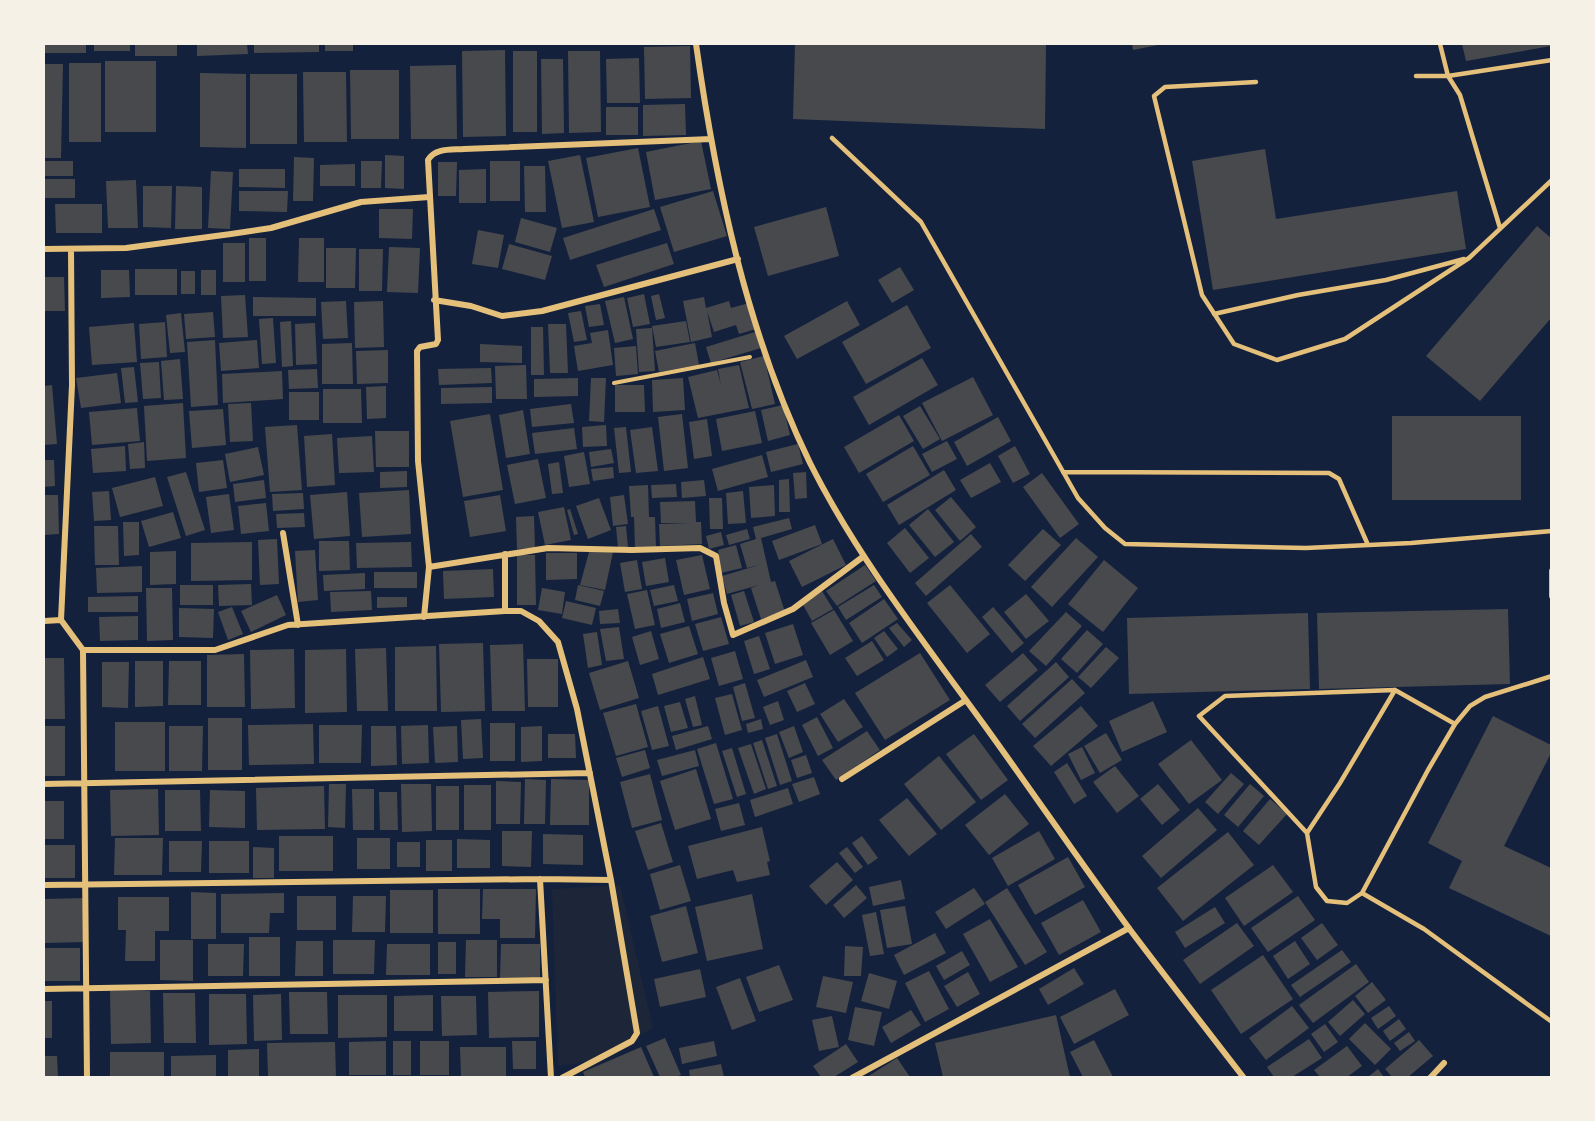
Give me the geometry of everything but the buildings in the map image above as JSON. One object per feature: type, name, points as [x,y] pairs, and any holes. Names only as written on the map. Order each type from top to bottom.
[{"type":"street","points":[[696,44],[711,139],[738,258],[778,388],[811,464],[864,556],[1129,928],[1244,1077]]},
{"type":"street","points":[[424,616],[429,567],[418,461],[417,351],[420,347],[436,344],[438,334],[434,300],[428,160],[434,153],[464,149],[711,139]]},
{"type":"street","points":[[44,249],[126,248],[271,228],[361,202],[429,197]]},
{"type":"street","points":[[71,249],[72,385],[61,620],[83,650],[87,1077]]},
{"type":"street","points":[[434,300],[471,306],[502,316],[542,311],[738,258]]},
{"type":"street","points":[[283,533],[298,625]]},
{"type":"street","points":[[429,567],[548,548],[632,550],[700,548],[716,556],[724,603],[733,635],[793,609],[864,556]]},
{"type":"street","points":[[505,554],[505,611]]},
{"type":"street","points":[[1551,572],[1551,596]]},
{"type":"street","points":[[83,650],[215,650],[288,625],[424,616],[521,611],[539,621],[558,642],[577,709],[611,880],[637,1033],[632,1041],[624,1046],[562,1077]]},
{"type":"street","points":[[44,621],[61,620]]},
{"type":"street","points":[[842,779],[966,700]]},
{"type":"street","points":[[44,784],[590,773]]},
{"type":"street","points":[[540,879],[551,1077]]},
{"type":"street","points":[[44,885],[611,880]]},
{"type":"street","points":[[852,1077],[1129,928]]},
{"type":"street","points":[[44,989],[546,980]]},
{"type":"street","points":[[1430,1077],[1444,1063]]},
{"type":"lane","points":[[1440,44],[1448,76],[1460,95],[1500,228]]},
{"type":"lane","points":[[1416,76],[1448,76],[1551,60]]},
{"type":"lane","points":[[1256,82],[1165,87],[1154,96],[1202,295],[1234,344],[1276,360],[1345,339],[1469,258],[1551,181]]},
{"type":"lane","points":[[832,138],[921,222],[1078,498],[1105,528],[1125,544],[1306,548],[1551,531]]},
{"type":"lane","points":[[1215,314],[1298,295],[1386,280],[1469,258]]},
{"type":"lane","points":[[1063,472],[1329,473],[1339,479],[1368,544]]},
{"type":"lane","points":[[1455,724],[1395,690],[1224,696],[1199,716],[1307,833],[1316,887],[1327,901],[1347,903],[1362,893],[1428,770],[1455,724],[1470,706],[1485,697],[1551,676]]},
{"type":"lane","points":[[1307,833],[1340,783],[1395,690]]},
{"type":"lane","points":[[1362,893],[1424,929],[1551,1022]]},
{"type":"path","points":[[614,383],[766,354]]},
{"type":"shaded area","points":[[620,885],[653,1028],[585,1062],[558,1066],[552,889]]}]
